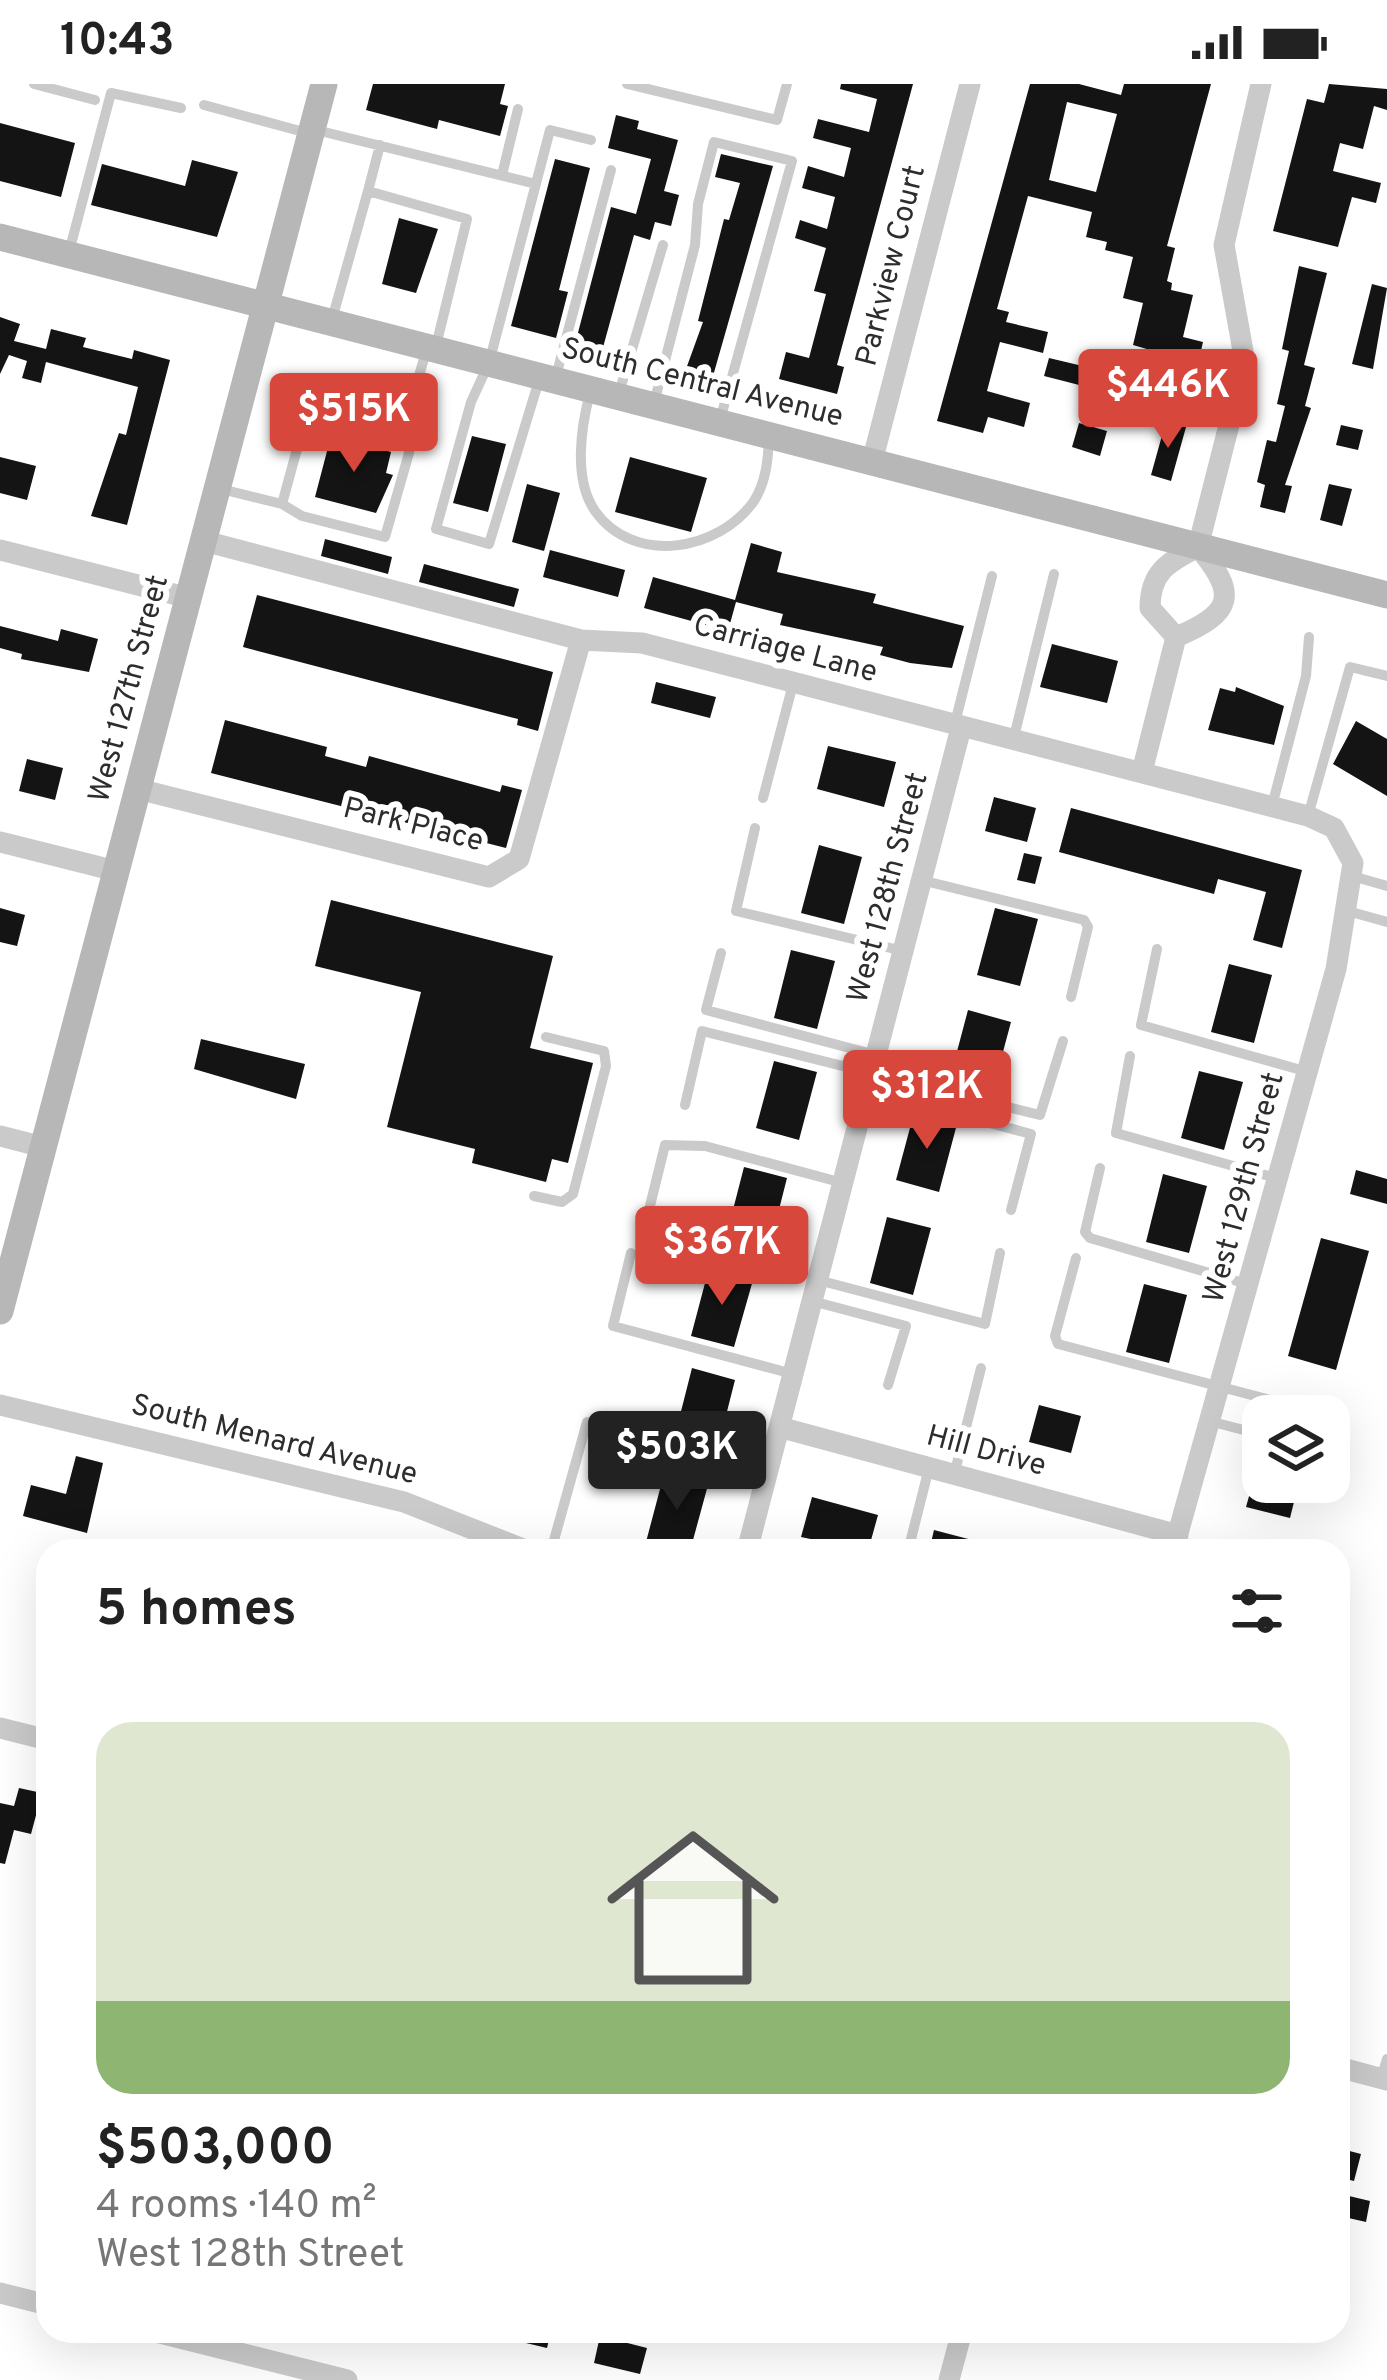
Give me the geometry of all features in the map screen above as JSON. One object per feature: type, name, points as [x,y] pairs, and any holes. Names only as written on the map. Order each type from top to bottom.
[{"type":"street","name":"West 127th Street","points":[[0,1311],[324,84]]},
{"type":"street","name":"Parkview Court","points":[[872,462],[970,84]]},
{"type":"street","points":[[1198,547],[1245,362],[1224,245],[1261,84]]},
{"type":"street","name":"South Central Avenue","points":[[0,237],[1387,595]]},
{"type":"street","name":"Carriage Lane","points":[[204,541],[581,640],[642,643],[1272,806],[1323,820],[1343,839]]},
{"type":"street","points":[[1176,637],[1210,623],[1222,610],[1227,590],[1221,574],[1198,547]]},
{"type":"street","points":[[1176,637],[1150,608],[1150,587],[1168,561],[1198,547]]},
{"type":"street","points":[[0,550],[189,598]]},
{"type":"street","points":[[1142,772],[1176,637]]},
{"type":"street","name":"Park Place","points":[[138,789],[489,877],[519,859],[581,640]]},
{"type":"street","name":"West 128th Street","points":[[750,1539],[958,727]]},
{"type":"street","name":"West 129th Street","points":[[1176,1539],[1213,1422],[1336,969],[1352,877],[1343,839]]},
{"type":"street","points":[[0,842],[116,871]]},
{"type":"street","points":[[0,1136],[43,1147]]},
{"type":"street","name":"South Menard Avenue","points":[[0,1405],[388,1498],[496,1539]]},
{"type":"street","name":"Hill Drive","points":[[779,1427],[1162,1539]]},
{"type":"street","points":[[0,1728],[36,1737]]},
{"type":"street","points":[[1350,2069],[1385,2073]]},
{"type":"street","points":[[0,2293],[36,2302]]},
{"type":"street","points":[[200,2343],[347,2380]]},
{"type":"street","points":[[950,2380],[959,2343]]},
{"type":"lane","points":[[34,84],[95,100]]},
{"type":"lane","points":[[627,84],[777,120],[788,84]]},
{"type":"lane","points":[[68,255],[111,93],[181,108]]},
{"type":"lane","points":[[205,105],[536,184]]},
{"type":"lane","points":[[502,175],[518,109]]},
{"type":"lane","points":[[591,140],[550,130],[489,363],[471,402],[436,530],[489,544],[547,378],[611,170]]},
{"type":"lane","points":[[654,406],[695,245],[698,204],[714,142],[792,160],[719,423]]},
{"type":"lane","points":[[331,322],[380,146]]},
{"type":"lane","points":[[218,488],[385,537],[409,453],[406,421],[467,219],[368,191]]},
{"type":"lane","points":[[663,245],[581,448],[593,509],[617,531],[646,544],[693,543],[736,522],[756,498],[768,468],[770,436]]},
{"type":"lane","points":[[282,504],[311,398],[406,421]]},
{"type":"lane","points":[[1013,741],[1054,574]]},
{"type":"lane","points":[[958,727],[992,576]]},
{"type":"lane","points":[[1272,806],[1306,676],[1309,637]]},
{"type":"lane","points":[[1308,816],[1349,667],[1387,676]]},
{"type":"lane","points":[[763,798],[793,684]]},
{"type":"lane","points":[[755,828],[736,911],[903,951]]},
{"type":"lane","points":[[1352,877],[1387,886]]},
{"type":"lane","points":[[922,880],[1084,920],[1088,927],[1072,997]]},
{"type":"lane","points":[[1344,910],[1387,922]]},
{"type":"lane","points":[[1157,949],[1141,1024],[1308,1072]]},
{"type":"lane","points":[[721,953],[706,1010],[1031,1134],[1011,1210]]},
{"type":"lane","points":[[685,1105],[702,1031],[1040,1115],[1063,1042]]},
{"type":"lane","points":[[534,1196],[562,1202],[573,1194],[606,1066],[604,1051],[546,1037]]},
{"type":"lane","points":[[1130,1056],[1116,1133],[1279,1179]]},
{"type":"lane","points":[[646,1218],[665,1145],[705,1146],[843,1183]]},
{"type":"lane","points":[[1100,1168],[1085,1232],[1090,1238],[1250,1285]]},
{"type":"lane","points":[[632,1252],[613,1326],[793,1374]]},
{"type":"lane","points":[[815,1290],[985,1324],[1000,1253]]},
{"type":"lane","points":[[1076,1258],[1055,1336],[1058,1344],[1249,1395]]},
{"type":"lane","points":[[815,1290],[906,1326],[888,1385]]},
{"type":"lane","points":[[954,1475],[981,1368]]},
{"type":"lane","points":[[554,1539],[587,1422],[768,1470]]},
{"type":"lane","points":[[1213,1422],[1242,1430]]},
{"type":"lane","points":[[911,1539],[929,1468]]},
{"type":"building","points":[[373,84],[505,84],[500,104],[508,106],[500,136],[439,120],[437,129],[366,110]]},
{"type":"building","points":[[841,84],[913,84],[837,365],[844,367],[837,394],[779,379],[786,352],[809,358],[826,294],[814,291],[826,248],[795,238],[800,220],[827,229],[835,197],[802,188],[808,166],[844,177],[851,148],[813,138],[818,119],[869,132],[877,99],[840,89]]},
{"type":"building","points":[[1030,84],[1079,84],[1121,95],[1124,84],[1211,84],[1167,246],[1175,248],[1167,281],[1172,283],[1171,290],[1193,295],[1183,337],[1203,342],[1198,364],[1133,345],[1143,303],[1123,298],[1133,257],[1105,250],[1107,242],[1086,237],[1092,212],[1028,196],[997,309],[1009,312],[1006,322],[1048,332],[1043,353],[1000,342],[987,391],[1030,403],[1024,427],[988,417],[983,433],[937,421]],"holes":[[[1067,102],[1117,114],[1096,192],[1049,180]]]},
{"type":"building","points":[[1329,84],[1387,89],[1387,110],[1374,106],[1363,149],[1340,143],[1333,171],[1381,183],[1376,203],[1352,197],[1338,247],[1273,231],[1307,99],[1324,103]]},
{"type":"building","points":[[616,115],[639,121],[637,129],[678,140],[664,191],[679,195],[671,226],[655,222],[650,240],[634,235],[602,351],[575,344],[611,207],[636,214],[651,159],[608,148]]},
{"type":"building","points":[[0,123],[75,143],[61,197],[0,181]]},
{"type":"building","points":[[721,154],[773,166],[713,376],[686,369],[703,322],[698,321],[724,219],[729,220],[740,183],[715,177]]},
{"type":"building","points":[[555,159],[590,168],[559,290],[568,292],[556,338],[511,326]]},
{"type":"building","points":[[192,160],[238,172],[217,237],[91,205],[102,164],[185,186]]},
{"type":"building","points":[[399,218],[438,229],[416,293],[382,284]]},
{"type":"building","points":[[1299,266],[1327,273],[1304,365],[1315,368],[1305,406],[1311,408],[1285,485],[1292,486],[1285,513],[1260,507],[1265,485],[1257,482],[1267,440],[1276,442],[1285,406],[1277,404],[1289,351],[1282,349]]},
{"type":"building","points":[[1372,284],[1387,288],[1373,369],[1352,364]]},
{"type":"building","points":[[0,317],[20,324],[14,341],[46,349],[51,329],[86,338],[83,347],[132,359],[134,350],[170,360],[127,525],[91,516],[119,433],[126,435],[138,387],[46,362],[41,383],[22,378],[27,361],[9,355],[0,374]]},
{"type":"building","points":[[1049,358],[1091,368],[1087,387],[1044,376]]},
{"type":"building","points":[[1138,383],[1156,389],[1151,405],[1133,400]]},
{"type":"building","points":[[1166,421],[1186,427],[1171,481],[1151,475]]},
{"type":"building","points":[[1079,423],[1107,431],[1100,456],[1072,447]]},
{"type":"building","points":[[1341,425],[1363,430],[1358,450],[1336,445]]},
{"type":"building","points":[[331,436],[391,452],[386,473],[393,475],[376,513],[315,497]]},
{"type":"building","points":[[472,436],[506,444],[488,512],[453,503]]},
{"type":"building","points":[[0,457],[36,466],[27,500],[0,493]]},
{"type":"building","points":[[630,457],[707,478],[691,532],[615,512]]},
{"type":"building","points":[[527,484],[560,493],[544,551],[512,542]]},
{"type":"building","points":[[1329,484],[1352,489],[1342,526],[1320,520]]},
{"type":"building","points":[[325,539],[392,557],[388,574],[321,556]]},
{"type":"building","points":[[751,543],[782,552],[777,572],[876,594],[873,603],[964,626],[952,668],[910,663],[880,655],[883,647],[780,625],[783,614],[736,602],[728,631],[644,608],[653,577],[735,600]]},
{"type":"building","points":[[550,550],[625,570],[618,597],[543,577]]},
{"type":"building","points":[[424,564],[519,589],[514,607],[419,582]]},
{"type":"building","points":[[257,595],[553,672],[538,731],[517,725],[518,719],[243,647]]},
{"type":"building","points":[[0,626],[58,641],[61,629],[98,639],[89,672],[21,659],[22,654],[0,648]]},
{"type":"building","points":[[1052,644],[1118,661],[1107,703],[1040,687]]},
{"type":"building","points":[[656,682],[716,697],[710,718],[651,703]]},
{"type":"building","points":[[1236,687],[1284,706],[1274,745],[1208,730],[1220,688],[1235,692]]},
{"type":"building","points":[[225,720],[327,747],[325,756],[366,767],[369,756],[500,792],[502,785],[522,790],[506,848],[211,773]]},
{"type":"building","points":[[1356,721],[1387,739],[1387,796],[1333,764]]},
{"type":"building","points":[[828,746],[896,762],[884,807],[817,789]]},
{"type":"building","points":[[27,759],[63,768],[55,800],[19,791]]},
{"type":"building","points":[[994,797],[1036,808],[1027,842],[985,831]]},
{"type":"building","points":[[1071,808],[1302,870],[1282,948],[1253,940],[1266,892],[1218,879],[1214,894],[1059,852]]},
{"type":"building","points":[[819,845],[862,857],[844,924],[801,913]]},
{"type":"building","points":[[1024,853],[1042,857],[1035,884],[1017,880]]},
{"type":"building","points":[[331,900],[553,956],[530,1048],[593,1063],[568,1163],[552,1159],[546,1182],[472,1163],[475,1149],[387,1127],[421,992],[315,966]]},
{"type":"building","points":[[0,908],[25,915],[17,946],[0,942]]},
{"type":"building","points":[[995,908],[1038,919],[1020,986],[977,975]]},
{"type":"building","points":[[791,950],[835,961],[817,1029],[774,1018]]},
{"type":"building","points":[[1229,964],[1272,975],[1254,1043],[1211,1032]]},
{"type":"building","points":[[968,1010],[1011,1022],[993,1089],[950,1078]]},
{"type":"building","points":[[201,1039],[305,1064],[296,1099],[194,1069]]},
{"type":"building","points":[[774,1061],[817,1072],[799,1140],[756,1128]]},
{"type":"building","points":[[1199,1071],[1243,1082],[1224,1150],[1181,1138]]},
{"type":"building","points":[[914,1113],[957,1124],[939,1192],[896,1180]]},
{"type":"building","points":[[744,1167],[787,1178],[770,1245],[727,1233]]},
{"type":"building","points":[[1356,1170],[1387,1179],[1387,1204],[1350,1194]]},
{"type":"building","points":[[1163,1174],[1207,1186],[1189,1253],[1146,1242]]},
{"type":"building","points":[[887,1217],[931,1228],[913,1295],[870,1283]]},
{"type":"building","points":[[1321,1238],[1369,1251],[1336,1370],[1288,1356]]},
{"type":"building","points":[[709,1268],[753,1280],[734,1347],[691,1336]]},
{"type":"building","points":[[1144,1284],[1187,1295],[1169,1363],[1126,1352]]},
{"type":"building","points":[[692,1368],[735,1380],[718,1447],[675,1435]]},
{"type":"building","points":[[1039,1405],[1081,1416],[1071,1453],[1029,1442]]},
{"type":"building","points":[[76,1456],[103,1463],[87,1533],[23,1516],[31,1485],[66,1494]]},
{"type":"building","points":[[664,1474],[708,1485],[693,1539],[647,1539]]},
{"type":"building","points":[[812,1497],[878,1515],[871,1539],[801,1537]]},
{"type":"building","points":[[1247,1503],[1294,1503],[1290,1518],[1246,1507]]},
{"type":"building","points":[[934,1530],[968,1539],[932,1539]]},
{"type":"building","points":[[19,1788],[36,1792],[31,1834],[14,1830],[5,1864],[0,1863],[0,1803],[14,1806]]},
{"type":"building","points":[[1350,2151],[1361,2154],[1354,2181],[1350,2180]]},
{"type":"building","points":[[1350,2196],[1370,2201],[1366,2222],[1350,2218]]},
{"type":"building","points":[[598,2343],[647,2348],[640,2374],[594,2363]]}]
